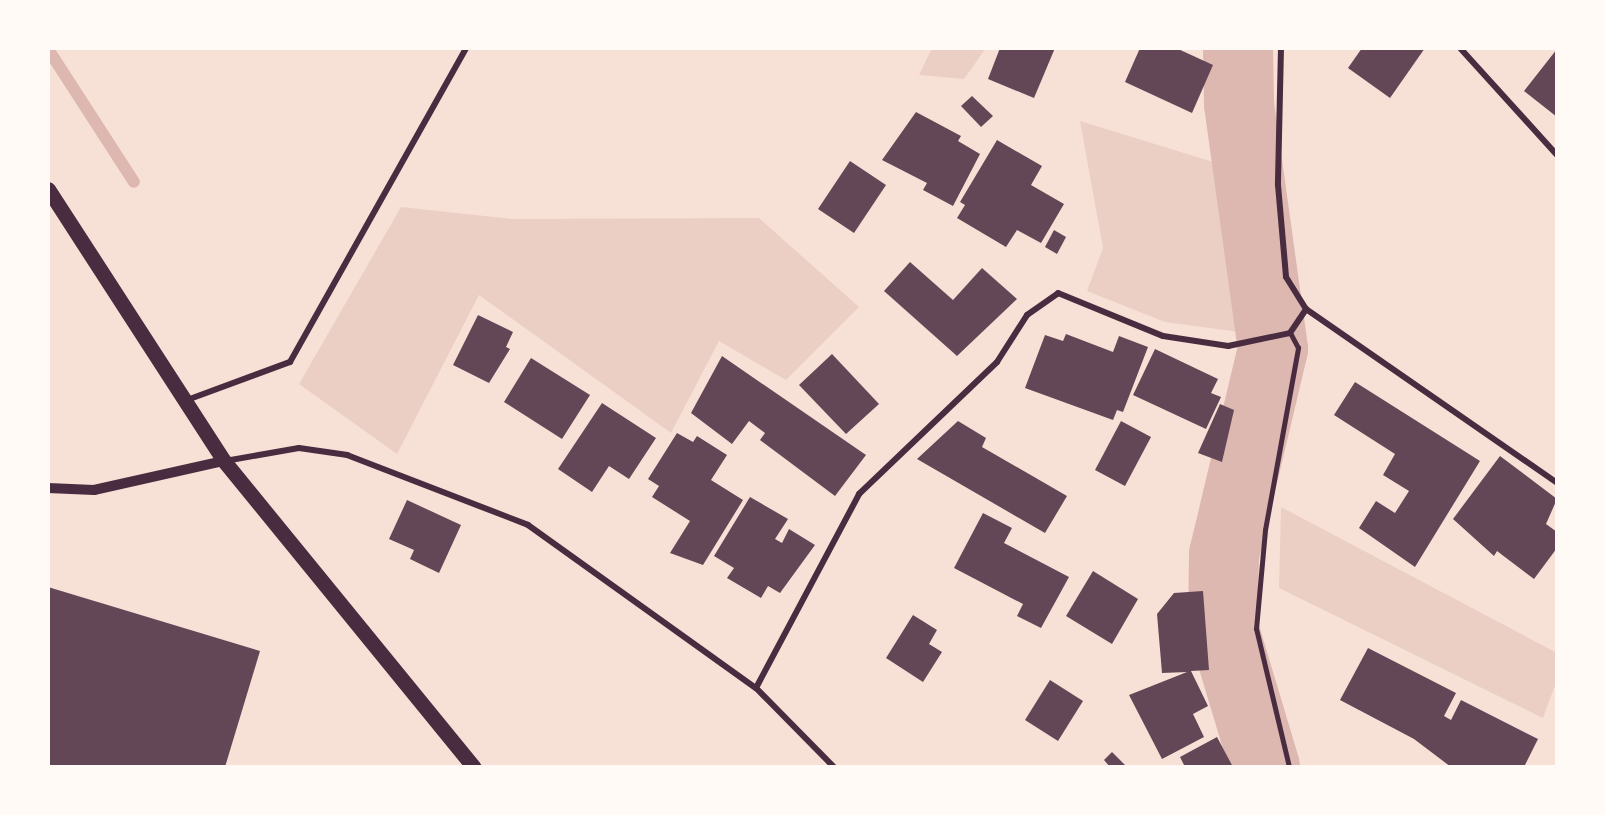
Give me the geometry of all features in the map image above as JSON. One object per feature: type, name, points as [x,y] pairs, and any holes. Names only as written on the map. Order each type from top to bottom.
[{"type":"main road","points":[[48,189],[225,461],[470,765]]},
{"type":"street","points":[[187,400],[290,362],[466,48]]},
{"type":"street","points":[[1281,48],[1278,185],[1286,277],[1306,309],[1557,483]]},
{"type":"street","points":[[1460,48],[1557,155]]},
{"type":"street","points":[[756,688],[859,494],[997,362],[1026,315],[1058,293],[1163,336],[1228,346],[1290,333],[1306,309]]},
{"type":"street","points":[[48,488],[94,490],[225,461],[299,448],[348,455],[528,525],[756,688],[834,767]]},
{"type":"lane","points":[[1289,767],[1256,629],[1265,530],[1298,348],[1290,333]]},
{"type":"shaded area","points":[[932,48],[986,48],[964,79],[919,75]]},
{"type":"shaded area","points":[[1080,121],[1223,165],[1239,332],[1165,322],[1087,291],[1103,248]]},
{"type":"shaded area","points":[[401,207],[512,219],[759,218],[859,307],[786,380],[719,341],[671,433],[479,295],[397,454],[299,384]]},
{"type":"shaded area","points":[[1281,507],[1557,653],[1557,680],[1543,718],[1279,588]]},
{"type":"building","points":[[1000,48],[1055,48],[1034,98],[988,79]]},
{"type":"building","points":[[1140,48],[1176,48],[1213,65],[1192,113],[1125,82]]},
{"type":"building","points":[[1362,48],[1425,48],[1390,98],[1348,68]]},
{"type":"building","points":[[1557,49],[1557,117],[1524,91]]},
{"type":"building","points":[[972,96],[993,116],[981,127],[961,106]]},
{"type":"building","points":[[916,112],[961,136],[958,141],[980,154],[953,206],[923,190],[927,183],[882,160]]},
{"type":"building","points":[[997,140],[1042,166],[1031,185],[1064,204],[1041,243],[1017,230],[1006,247],[957,218],[965,205],[960,202]]},
{"type":"building","points":[[850,161],[886,185],[854,233],[818,209]]},
{"type":"building","points":[[1054,230],[1066,237],[1057,254],[1045,247]]},
{"type":"building","points":[[910,262],[953,300],[982,268],[1017,299],[957,356],[884,291]]},
{"type":"building","points":[[478,315],[513,332],[506,347],[510,349],[489,383],[453,365]]},
{"type":"building","points":[[1066,334],[1113,352],[1119,336],[1148,347],[1123,412],[1117,410],[1113,420],[1025,388],[1045,335],[1063,341]]},
{"type":"building","points":[[1155,349],[1218,379],[1211,393],[1221,397],[1206,429],[1133,395]]},
{"type":"building","points":[[832,354],[879,404],[846,434],[799,385]]},
{"type":"building","points":[[722,356],[866,455],[835,496],[760,440],[765,433],[749,421],[732,444],[691,413]]},
{"type":"building","points":[[531,358],[590,395],[562,439],[504,402]]},
{"type":"building","points":[[1355,382],[1480,461],[1415,567],[1359,528],[1376,501],[1395,513],[1409,491],[1383,475],[1395,454],[1334,415]]},
{"type":"building","points":[[602,403],[656,438],[629,479],[609,466],[592,492],[558,469]]},
{"type":"building","points":[[1220,404],[1234,410],[1222,462],[1198,453]]},
{"type":"building","points":[[958,421],[986,438],[982,447],[1067,496],[1045,533],[917,459]]},
{"type":"building","points":[[1121,421],[1151,437],[1125,486],[1095,470]]},
{"type":"building","points":[[677,433],[693,442],[697,436],[727,455],[711,480],[743,500],[703,565],[670,553],[690,521],[652,497],[659,486],[648,479]]},
{"type":"building","points":[[1500,456],[1557,499],[1546,524],[1557,532],[1557,548],[1534,579],[1497,551],[1494,556],[1453,519]]},
{"type":"building","points":[[750,497],[788,519],[775,539],[782,543],[789,529],[815,545],[780,593],[768,586],[761,598],[727,578],[734,568],[714,556]]},
{"type":"building","points":[[407,500],[461,525],[439,573],[410,559],[414,550],[389,539]]},
{"type":"building","points":[[983,513],[1012,528],[1004,543],[1069,577],[1041,628],[1017,616],[1023,604],[954,568]]},
{"type":"building","points":[[1093,571],[1138,599],[1112,644],[1066,616]]},
{"type":"building","points":[[48,587],[260,651],[225,767],[48,767]]},
{"type":"building","points":[[1203,591],[1209,670],[1191,671],[1208,706],[1193,714],[1204,737],[1162,759],[1129,695],[1187,672],[1162,673],[1157,614],[1174,593]]},
{"type":"building","points":[[913,615],[937,630],[929,644],[942,652],[923,682],[886,658]]},
{"type":"building","points":[[1368,648],[1456,693],[1444,716],[1451,720],[1461,700],[1538,739],[1524,767],[1451,767],[1414,739],[1340,700]]},
{"type":"building","points":[[1050,680],[1083,701],[1058,741],[1025,720]]},
{"type":"building","points":[[1217,737],[1233,767],[1185,767],[1180,757]]},
{"type":"building","points":[[1112,752],[1127,767],[1110,767],[1104,760]]},
{"type":"waterway","points":[[1238,48],[1239,104],[1273,349],[1224,554],[1223,627],[1265,767]]},
{"type":"waterway","points":[[48,49],[134,182]]}]
